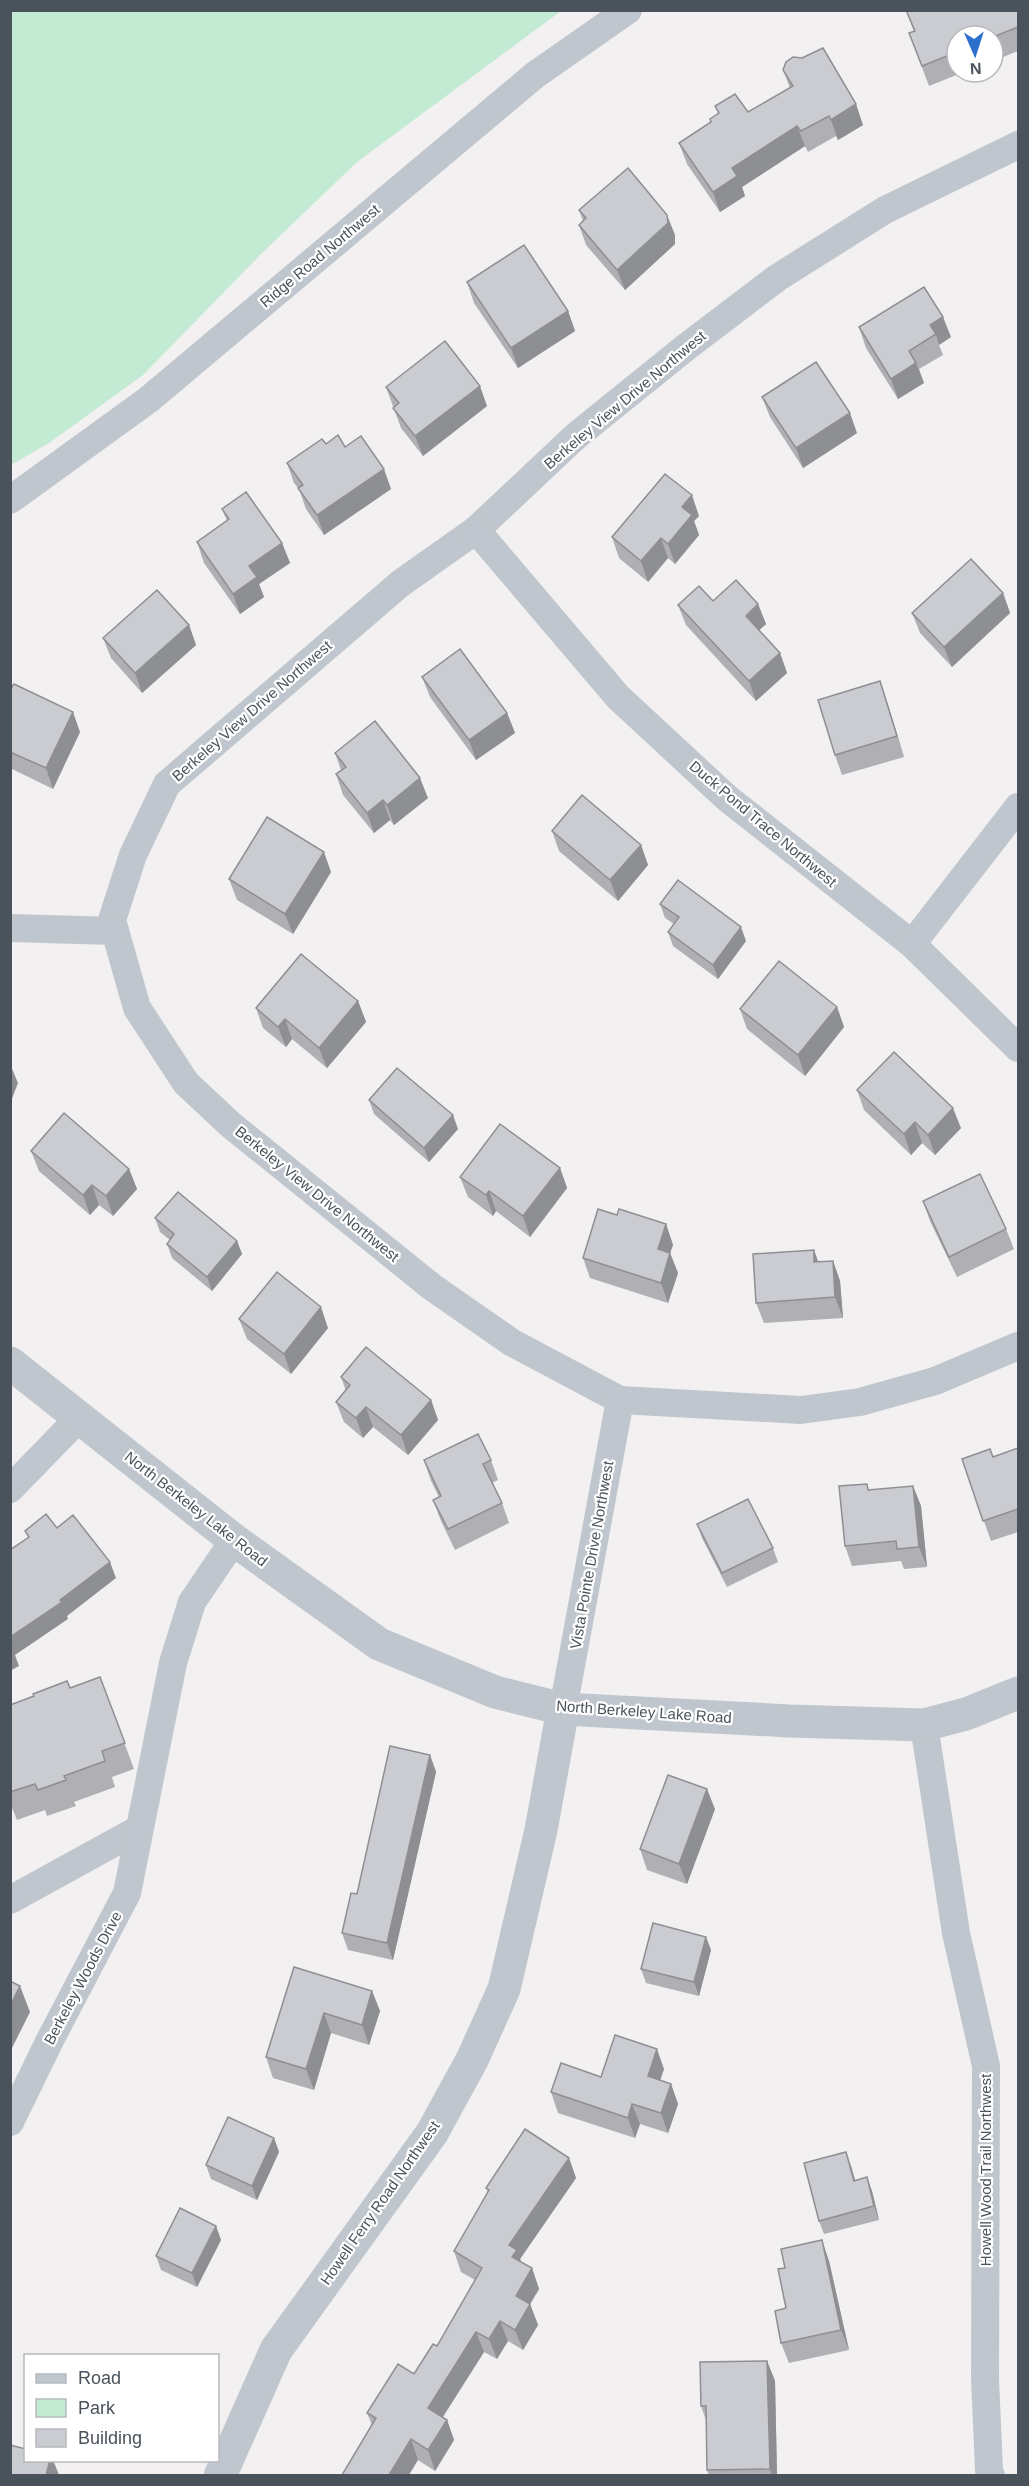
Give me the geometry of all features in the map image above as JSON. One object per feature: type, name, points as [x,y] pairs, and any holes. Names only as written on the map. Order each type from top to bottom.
[{"type":"street","name":"Ridge Road Northwest","points":[[10,501],[148,400],[535,75],[628,10]]},
{"type":"street","name":"Berkeley View Drive Northwest","points":[[1018,145],[885,210],[777,278],[685,348],[576,436],[476,530],[401,583],[166,784],[133,855],[112,920],[137,1008],[186,1083],[231,1125],[432,1287],[511,1342],[620,1400],[801,1410],[860,1402],[935,1382],[1018,1346]]},
{"type":"street","name":"Duck Pond Trace Northwest","points":[[476,530],[618,697],[727,798],[912,944],[1018,1048]]},
{"type":"street","points":[[912,944],[1018,807]]},
{"type":"street","points":[[10,928],[115,931]]},
{"type":"street","name":"North Berkeley Lake Road","points":[[10,1363],[234,1540],[379,1644],[495,1692],[564,1709],[790,1721],[924,1725],[966,1714],[1018,1693]]},
{"type":"street","name":"Vista Pointe Drive Northwest","points":[[564,1709],[620,1400]]},
{"type":"street","points":[[10,1489],[79,1418]]},
{"type":"street","name":"Berkeley Woods Drive","points":[[10,2122],[127,1893],[173,1663],[192,1602],[234,1540]]},
{"type":"street","name":"Howell Ferry Road Northwest","points":[[220,2475],[276,2350],[432,2133],[472,2060],[504,1989],[541,1830],[564,1709]]},
{"type":"street","name":"Howell Wood Trail Northwest","points":[[924,1725],[956,1934],[986,2066],[985,2379],[991,2475]]},
{"type":"street","points":[[10,1900],[139,1829]]},
{"type":"green space","points":[[10,11],[561,11],[357,162],[261,254],[143,375],[49,443],[11,465]]},
{"type":"building","points":[[906,10],[1018,10],[1018,27],[1005,32],[1005,24],[945,24],[945,57],[922,66],[909,33],[915,31]]},
{"type":"building","points":[[823,48],[856,104],[831,120],[829,116],[801,131],[797,126],[732,168],[737,176],[713,192],[679,143],[711,122],[710,119],[719,113],[715,106],[735,94],[748,112],[793,86],[783,70],[786,62],[793,57],[802,58]]},
{"type":"building","points":[[628,168],[667,215],[668,223],[617,270],[579,225],[586,218],[579,210]]},
{"type":"building","points":[[524,245],[568,311],[511,348],[467,282]]},
{"type":"building","points":[[924,287],[943,317],[930,325],[936,334],[909,351],[916,363],[891,379],[859,327]]},
{"type":"building","points":[[445,341],[480,386],[415,436],[393,408],[399,403],[386,387]]},
{"type":"building","points":[[816,362],[850,413],[796,448],[762,397]]},
{"type":"building","points":[[338,435],[345,447],[361,436],[384,469],[317,515],[298,488],[303,485],[287,463],[322,439],[326,444]]},
{"type":"building","points":[[665,474],[692,495],[682,507],[692,515],[668,544],[661,538],[641,561],[612,537]]},
{"type":"building","points":[[246,492],[282,543],[249,566],[257,577],[233,594],[197,542],[229,519],[222,509]]},
{"type":"building","points":[[971,559],[1003,593],[944,647],[912,613]]},
{"type":"building","points":[[736,580],[758,604],[746,616],[780,653],[749,681],[678,605],[699,586],[713,601]]},
{"type":"building","points":[[157,590],[189,625],[135,673],[103,638]]},
{"type":"building","points":[[460,649],[507,713],[469,740],[422,677]]},
{"type":"building","points":[[880,681],[897,736],[835,755],[818,700]]},
{"type":"building","points":[[14,684],[73,712],[46,768],[10,752],[10,690]]},
{"type":"building","points":[[375,721],[420,778],[387,805],[383,800],[367,813],[336,774],[346,767],[335,753]]},
{"type":"building","points":[[582,795],[641,845],[610,880],[552,831]]},
{"type":"building","points":[[267,817],[324,852],[285,914],[229,879]]},
{"type":"building","points":[[678,880],[741,927],[713,965],[668,932],[679,917],[660,904]]},
{"type":"building","points":[[301,954],[358,1001],[319,1048],[285,1019],[278,1027],[256,1008]]},
{"type":"building","points":[[779,961],[837,1007],[798,1055],[740,1009]]},
{"type":"building","points":[[894,1052],[953,1108],[928,1135],[915,1122],[904,1134],[857,1090]]},
{"type":"building","points":[[397,1068],[453,1115],[424,1148],[369,1100]]},
{"type":"building","points":[[64,1113],[129,1169],[106,1196],[92,1185],[83,1195],[31,1151]]},
{"type":"building","points":[[500,1124],[560,1168],[523,1216],[489,1191],[486,1195],[460,1177]]},
{"type":"building","points":[[980,1174],[1006,1229],[949,1257],[923,1201]]},
{"type":"building","points":[[178,1192],[237,1241],[207,1277],[167,1244],[174,1234],[155,1218]]},
{"type":"building","points":[[598,1209],[617,1215],[619,1209],[666,1224],[658,1249],[670,1253],[661,1283],[583,1258]]},
{"type":"building","points":[[814,1250],[814,1262],[833,1261],[835,1297],[756,1303],[753,1254]]},
{"type":"building","points":[[277,1272],[321,1307],[284,1354],[239,1319]]},
{"type":"building","points":[[366,1347],[431,1400],[401,1435],[366,1407],[356,1418],[336,1402],[350,1385],[341,1377]]},
{"type":"building","points":[[478,1434],[491,1460],[483,1464],[502,1503],[448,1529],[433,1500],[441,1496],[424,1460]]},
{"type":"building","points":[[1018,1448],[1018,1509],[983,1521],[962,1459],[990,1449],[993,1457]]},
{"type":"building","points":[[867,1484],[868,1490],[913,1486],[919,1547],[897,1549],[896,1541],[845,1546],[839,1486]]},
{"type":"building","points":[[748,1499],[773,1548],[722,1573],[697,1524]]},
{"type":"building","points":[[46,1514],[57,1528],[73,1515],[110,1562],[60,1600],[62,1602],[10,1637],[10,1550],[29,1537],[25,1531]]},
{"type":"building","points":[[100,1677],[125,1743],[102,1751],[105,1761],[64,1776],[66,1780],[38,1790],[35,1784],[10,1792],[10,1705],[67,1681],[70,1688]]},
{"type":"building","points":[[390,1746],[430,1755],[387,1943],[342,1933],[351,1893],[357,1894]]},
{"type":"building","points":[[668,1775],[707,1789],[679,1864],[640,1849]]},
{"type":"building","points":[[653,1923],[706,1937],[694,1982],[641,1969]]},
{"type":"building","points":[[294,1967],[372,1991],[362,2025],[324,2013],[306,2069],[266,2057]]},
{"type":"building","points":[[10,1981],[20,1986],[10,2006]]},
{"type":"building","points":[[615,2035],[657,2049],[648,2076],[671,2084],[661,2113],[632,2104],[628,2118],[551,2092],[561,2063],[601,2077]]},
{"type":"building","points":[[228,2117],[274,2138],[252,2186],[206,2165]]},
{"type":"building","points":[[525,2129],[569,2158],[509,2245],[517,2250],[512,2257],[532,2268],[516,2296],[530,2304],[515,2330],[500,2321],[489,2339],[476,2332],[428,2408],[447,2420],[428,2450],[411,2439],[389,2475],[342,2475],[376,2418],[367,2413],[398,2364],[414,2374],[433,2344],[437,2346],[482,2268],[454,2251],[489,2190],[486,2188]]},
{"type":"building","points":[[846,2152],[854,2181],[867,2177],[874,2206],[819,2221],[804,2163]]},
{"type":"building","points":[[180,2208],[216,2226],[192,2273],[156,2256]]},
{"type":"building","points":[[822,2240],[841,2330],[781,2343],[775,2311],[786,2308],[778,2269],[785,2268],[781,2249]]},
{"type":"building","points":[[767,2361],[770,2469],[707,2470],[706,2406],[701,2406],[700,2362]]},
{"type":"building","points":[[10,2445],[24,2448],[24,2462],[49,2462],[46,2475],[10,2475]]}]
